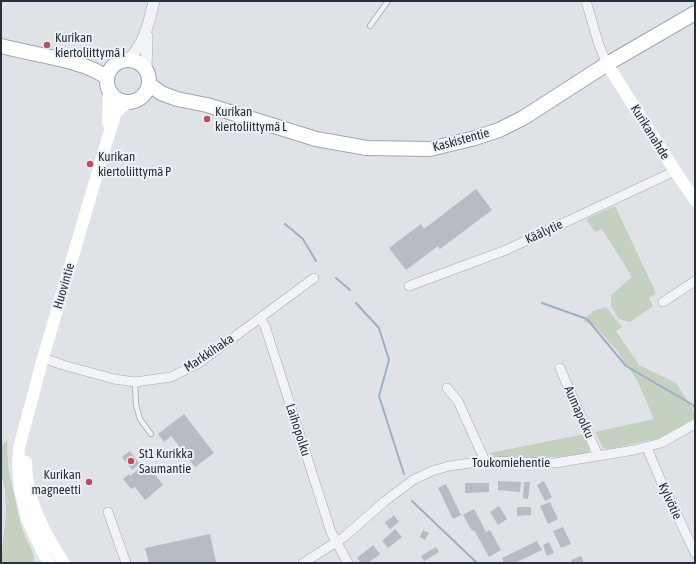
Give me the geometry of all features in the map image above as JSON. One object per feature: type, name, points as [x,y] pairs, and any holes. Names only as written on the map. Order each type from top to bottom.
[{"type":"main road","name":"Kaskistentie","points":[[148,78],[161,93],[177,99],[207,106],[316,139],[367,148],[430,149],[475,138],[499,130],[523,118],[607,64],[695,13]]},
{"type":"main road","points":[[1,46],[63,60],[100,72],[107,78]]},
{"type":"main road","points":[[63,60],[115,63],[129,59],[142,66],[148,78],[148,90],[133,101],[118,102],[114,99],[106,85],[110,70],[115,63]]},
{"type":"main road","name":"Kurikanahde","points":[[607,64],[695,200]]},
{"type":"main road","name":"Huovintie","points":[[106,144],[109,92]]},
{"type":"main road","name":"Kaskistentie","points":[[133,101],[163,101],[177,99]]},
{"type":"main road","name":"Huovintie","points":[[48,563],[27,519],[20,489],[18,465],[19,448],[43,358],[116,112],[133,101]]},
{"type":"main road","name":"Huovintie","points":[[24,429],[29,489],[37,516],[52,546],[64,563]]},
{"type":"street","points":[[129,59],[138,51],[147,31],[154,1]]},
{"type":"street","points":[[586,1],[599,45],[607,64]]},
{"type":"street","points":[[147,31],[148,78]]},
{"type":"street","name":"Käälytie","points":[[410,286],[506,250],[675,170]]},
{"type":"street","name":"Markkihaka","points":[[43,358],[114,379],[135,382],[171,377],[198,363],[314,278]]},
{"type":"street","points":[[663,302],[695,282]]},
{"type":"street","name":"Laihopolku","points":[[260,318],[265,326],[331,532],[348,563]]},
{"type":"street","name":"Aumapolku","points":[[560,368],[598,456]]},
{"type":"street","points":[[447,388],[458,400],[485,461]]},
{"type":"street","name":"Toukomiehentie","points":[[303,563],[336,543],[413,480],[432,471],[449,466],[485,461],[556,463],[647,448],[661,443],[695,424]]},
{"type":"street","name":"Kylvötie","points":[[647,448],[695,553]]},
{"type":"street","points":[[108,512],[126,563]]},
{"type":"lane","points":[[370,26],[388,1]]},
{"type":"lane","points":[[135,382],[136,405],[140,419],[151,434]]},
{"type":"green space","points":[[615,206],[656,293],[649,298],[653,306],[630,322],[619,319],[611,306],[611,295],[632,277],[602,229],[595,232],[586,219]]},
{"type":"green space","points":[[606,307],[622,327],[616,331],[639,365],[676,383],[695,412],[695,418],[660,438],[609,449],[603,448],[595,432],[654,419],[637,380],[615,348],[594,325],[583,321],[593,311]]},
{"type":"green space","points":[[585,434],[590,447],[588,453],[529,458],[493,457],[490,453]]},
{"type":"green space","points":[[7,441],[8,467],[21,526],[34,556],[33,563],[1,563],[6,513],[5,488],[1,475],[1,446]]},
{"type":"building","points":[[476,189],[492,210],[440,249],[438,246],[406,270],[389,248],[421,224],[424,229]]},
{"type":"building","points":[[184,414],[214,453],[195,467],[171,436],[164,442],[158,434]]},
{"type":"building","points":[[130,451],[140,464],[132,470],[122,457]]},
{"type":"building","points":[[146,463],[163,485],[145,500],[135,487],[131,489],[123,479],[129,474],[130,476]]},
{"type":"building","points":[[498,481],[521,482],[520,492],[498,490]]},
{"type":"building","points":[[544,481],[552,497],[545,501],[537,485]]},
{"type":"building","points":[[524,482],[530,482],[528,499],[523,498]]},
{"type":"building","points":[[465,483],[489,483],[489,492],[465,493]]},
{"type":"building","points":[[446,484],[461,515],[453,519],[438,488]]},
{"type":"building","points":[[550,502],[558,519],[548,524],[540,506]]},
{"type":"building","points":[[499,506],[507,519],[498,525],[490,512]]},
{"type":"building","points":[[517,507],[531,507],[531,515],[517,516]]},
{"type":"building","points":[[474,509],[486,532],[490,530],[501,550],[489,557],[474,530],[472,531],[463,515]]},
{"type":"building","points":[[394,515],[399,522],[390,529],[385,523]]},
{"type":"building","points":[[563,527],[571,544],[561,548],[553,531]]},
{"type":"building","points":[[395,529],[402,537],[388,548],[382,541]]},
{"type":"building","points":[[423,530],[429,533],[425,540],[420,537]]},
{"type":"building","points":[[210,534],[216,562],[149,563],[145,548]]},
{"type":"building","points":[[537,541],[542,550],[515,563],[504,563],[502,558]]},
{"type":"building","points":[[549,542],[554,553],[547,556],[543,545]]},
{"type":"building","points":[[373,545],[380,554],[368,563],[361,563],[357,558]]},
{"type":"building","points":[[436,547],[439,552],[424,561],[421,556]]},
{"type":"building","points":[[581,556],[584,563],[573,563],[571,560]]},
{"type":"waterway","points":[[285,224],[303,239],[316,261]]},
{"type":"waterway","points":[[336,278],[350,290]]},
{"type":"waterway","points":[[356,303],[379,328],[389,360],[379,396],[404,474]]},
{"type":"waterway","points":[[542,303],[587,319],[626,366],[693,405],[695,408]]},
{"type":"waterway","points":[[412,501],[477,563]]},
{"type":"place","name":"Kurikan kiertoliittymä I","points":[[47,45]]},
{"type":"place","name":"Kurikan kiertoliittymä L","points":[[207,119]]},
{"type":"place","name":"Kurikan kiertoliittymä P","points":[[90,164]]},
{"type":"place","name":"St1 Kurikka Saumantie","points":[[131,461]]},
{"type":"place","name":"Kurikan magneetti","points":[[89,482]]}]
